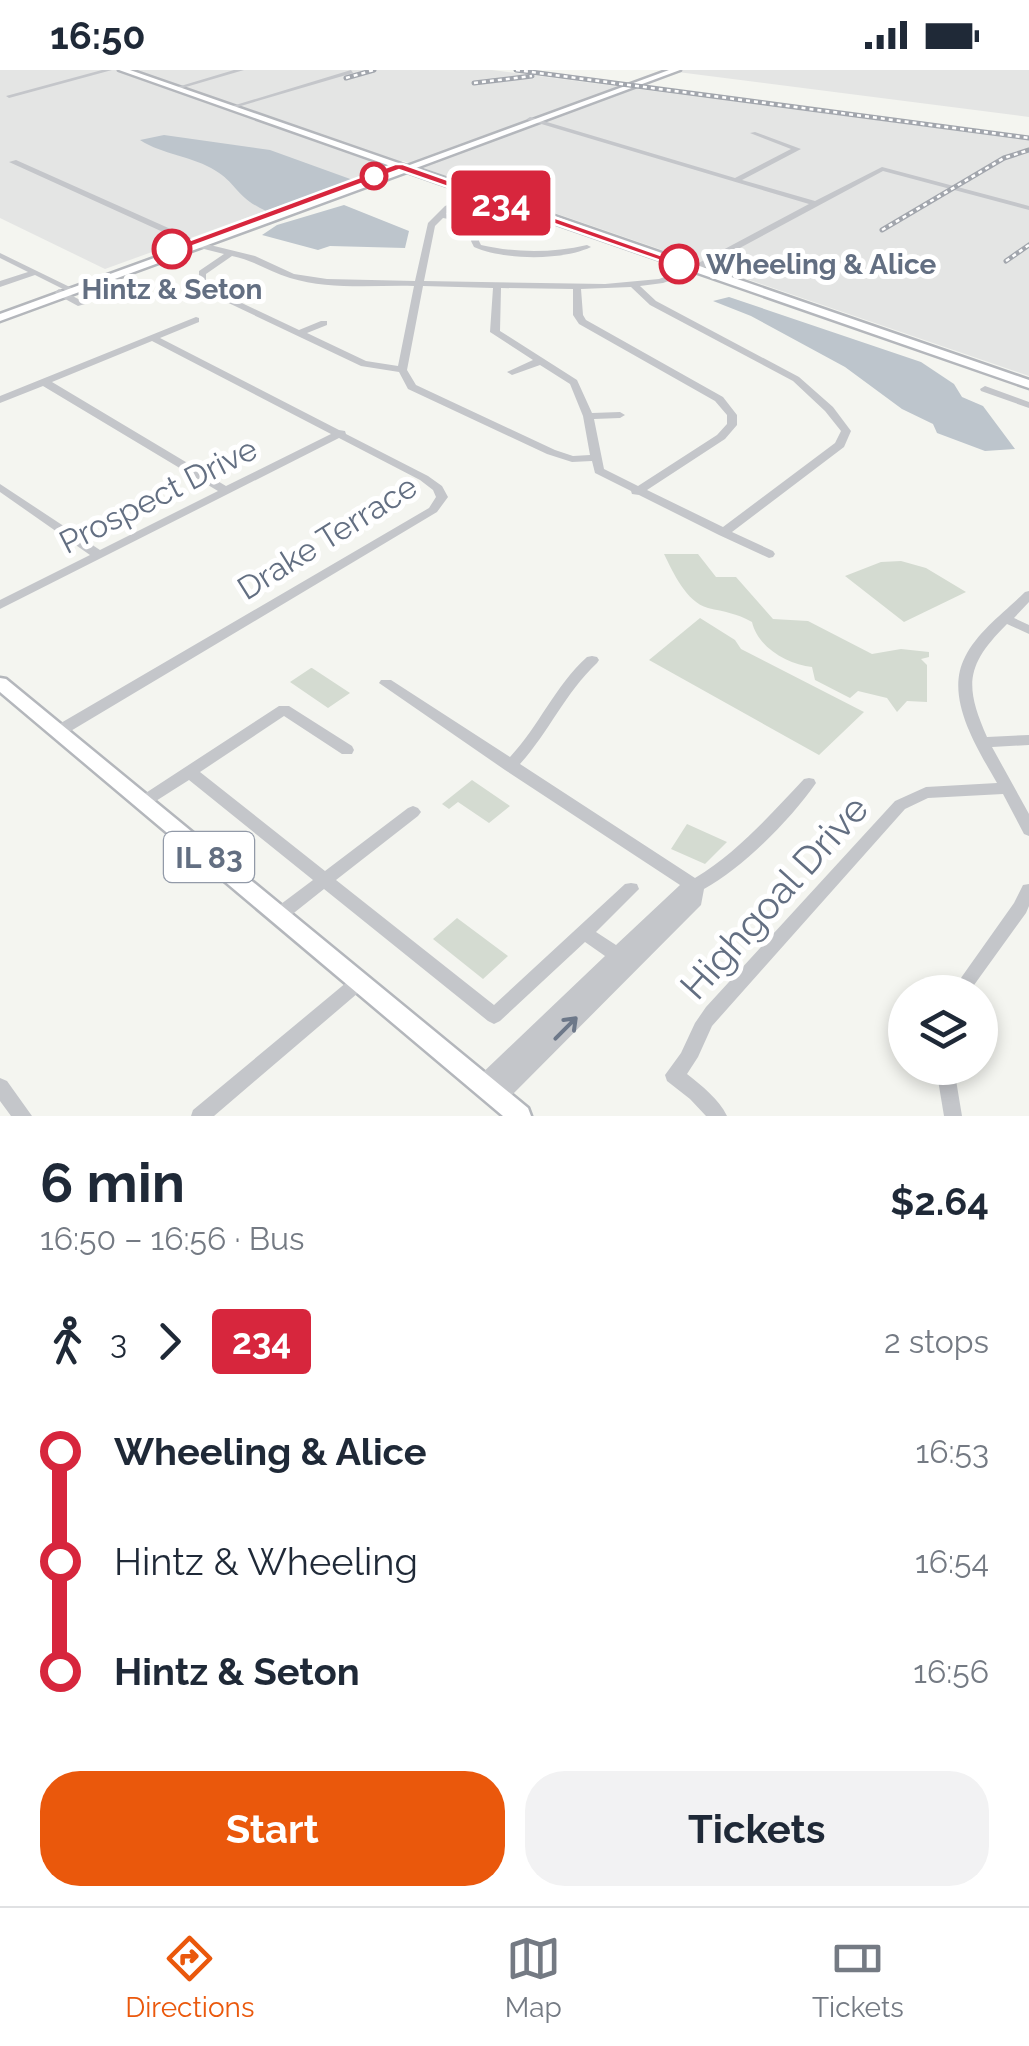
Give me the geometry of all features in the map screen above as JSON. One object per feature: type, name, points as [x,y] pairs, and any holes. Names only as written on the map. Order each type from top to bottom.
[{"type":"main road","points":[[123,70],[1029,384]]},
{"type":"main road","points":[[0,315],[664,70]]},
{"type":"main road","points":[[533,120],[676,70]]},
{"type":"main road","name":"IL 83","points":[[1,685],[520,1116]]},
{"type":"street","points":[[9,96],[109,70]]},
{"type":"street","points":[[177,88],[241,70]]},
{"type":"street","points":[[232,107],[352,72]]},
{"type":"street","points":[[533,120],[816,204]]},
{"type":"street","points":[[736,180],[798,149],[753,133]]},
{"type":"street","points":[[13,162],[196,243],[252,258],[305,280],[327,282],[577,286],[660,281],[694,269],[882,169],[1029,208]]},
{"type":"street","points":[[478,194],[431,224],[402,370],[412,387],[551,452],[572,459],[594,458]]},
{"type":"street","points":[[440,215],[480,223],[474,241],[478,247],[497,252],[572,252],[587,247]]},
{"type":"street","points":[[229,254],[202,273],[202,287],[364,364],[402,370]]},
{"type":"street","points":[[0,255],[36,272],[82,304]]},
{"type":"street","points":[[327,282],[338,269]]},
{"type":"street","points":[[0,284],[36,272]]},
{"type":"street","points":[[634,284],[653,303],[796,379],[830,409],[846,431],[840,445],[723,533]]},
{"type":"street","points":[[497,286],[496,332],[574,382],[588,416],[594,458],[605,476],[769,554]]},
{"type":"street","points":[[577,286],[578,316],[582,322],[719,399],[732,415],[732,425],[722,437],[636,492]]},
{"type":"street","points":[[0,400],[196,320]]},
{"type":"street","points":[[299,333],[324,322]]},
{"type":"street","name":"Drake Terrace","points":[[59,731],[437,506],[442,497],[435,484],[152,338]]},
{"type":"street","points":[[512,372],[538,362]]},
{"type":"street","points":[[44,382],[226,491]]},
{"type":"street","points":[[984,390],[1029,405]]},
{"type":"street","points":[[588,416],[620,415]]},
{"type":"street","name":"Prospect Drive","points":[[0,605],[341,433]]},
{"type":"street","points":[[0,487],[99,555]]},
{"type":"street","points":[[1029,595],[977,650],[964,672],[966,702],[1029,830]]},
{"type":"street","points":[[1006,620],[1029,630]]},
{"type":"street","points":[[510,766],[531,745],[568,682],[592,660]]},
{"type":"street","points":[[386,683],[696,886]]},
{"type":"street","points":[[144,802],[284,709],[347,750]]},
{"type":"street","points":[[984,742],[1029,740]]},
{"type":"street","points":[[190,772],[494,1016],[631,890]]},
{"type":"street","points":[[490,1091],[617,955],[683,892],[737,857],[809,783]]},
{"type":"street","name":"Highgoal Drive","points":[[718,1116],[674,1075],[691,1059],[700,1028],[712,1012],[900,804],[926,793],[1007,788]]},
{"type":"street","points":[[278,915],[413,812]]},
{"type":"street","points":[[490,1091],[695,900],[696,886]]},
{"type":"street","points":[[971,975],[1029,890]]},
{"type":"street","points":[[584,932],[617,955]]},
{"type":"street","points":[[200,1116],[359,982]]},
{"type":"street","points":[[948,1085],[953,1116]]},
{"type":"street","points":[[0,1087],[22,1116]]},
{"type":"shaded area","points":[[0,70],[492,70],[1029,140],[1029,376],[403,161],[105,269],[0,218]]},
{"type":"shaded area","points":[[662,70],[1029,70],[1029,117]]},
{"type":"shaded area","points":[[164,135],[270,150],[353,180],[266,211],[216,171],[140,140]]},
{"type":"shaded area","points":[[344,205],[409,231],[405,248],[330,246],[318,250],[262,235],[277,225]]},
{"type":"shaded area","points":[[729,297],[921,362],[954,384],[962,397],[983,406],[1015,449],[985,451],[937,433],[933,424],[902,409],[845,367],[751,316],[713,301]]},
{"type":"shaded area","points":[[664,554],[698,554],[716,577],[736,577],[773,619],[808,621],[872,654],[901,649],[929,652],[929,657],[921,659],[927,665],[927,702],[907,701],[897,712],[887,698],[858,691],[850,698],[815,680],[812,667],[784,658],[767,647],[752,622],[693,600]]},
{"type":"shaded area","points":[[901,561],[926,568],[966,592],[904,622],[845,576],[881,562]]},
{"type":"shaded area","points":[[700,618],[735,640],[741,649],[864,712],[819,755],[649,660]]},
{"type":"shaded area","points":[[311,668],[350,693],[328,708],[290,682]]},
{"type":"shaded area","points":[[472,780],[510,806],[489,823],[458,802],[449,809],[442,804]]},
{"type":"shaded area","points":[[687,824],[727,842],[705,864],[671,849]]},
{"type":"shaded area","points":[[457,918],[508,956],[483,979],[433,939]]},
{"type":"railway","points":[[346,78],[374,70]]},
{"type":"railway","points":[[516,70],[1029,138]]},
{"type":"railway","points":[[474,83],[532,76]]},
{"type":"railway","points":[[882,230],[1004,158],[1029,150]]},
{"type":"railway","points":[[1006,261],[1029,245]]},
{"type":"bus line","name":"234","points":[[172,249],[399,166],[679,264]]},
{"type":"place","name":"Hintz & Seton","points":[[172,249]]},
{"type":"place","name":"Wheeling & Alice","points":[[679,264]]}]
